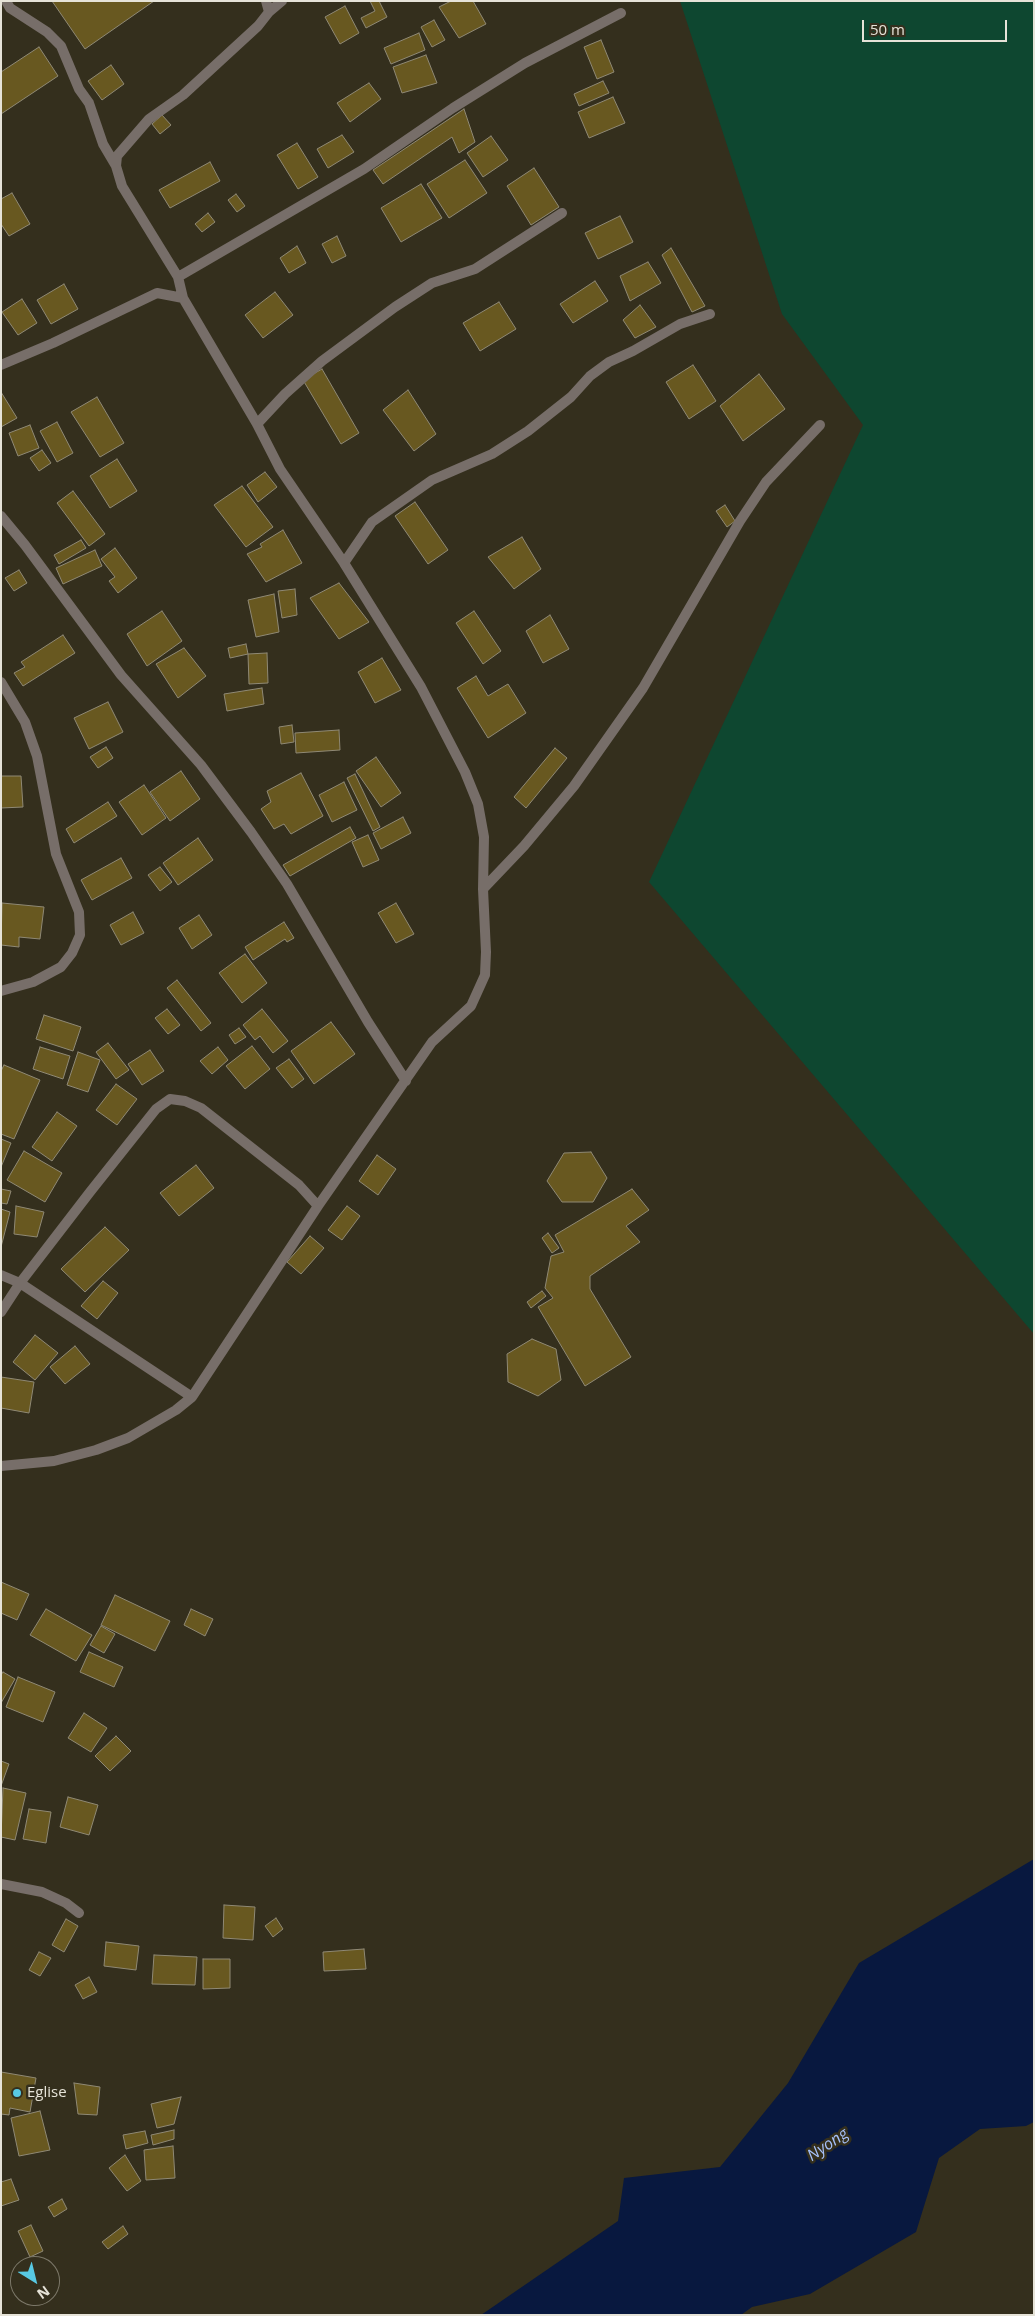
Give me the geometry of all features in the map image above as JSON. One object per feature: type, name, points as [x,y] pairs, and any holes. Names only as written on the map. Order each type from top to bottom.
[{"type":"street","points":[[1,1466],[54,1461],[96,1450],[128,1438],[176,1410],[192,1397],[318,1206],[432,1042],[471,1006],[485,975],[486,952],[483,889],[484,837],[478,804],[465,772],[421,687],[344,563],[280,469],[257,424],[183,298],[178,277],[122,186],[116,166],[103,144],[89,103],[79,90],[61,46],[47,32],[10,8],[6,1]]},
{"type":"street","points":[[266,1],[269,12]]},
{"type":"street","points":[[116,166],[118,156],[149,119],[183,95],[240,43],[282,1]]},
{"type":"street","points":[[178,277],[364,169],[453,108],[525,63],[621,14]]},
{"type":"street","points":[[257,424],[285,394],[322,361],[395,307],[432,283],[476,269],[562,214]]},
{"type":"street","points":[[1,365],[53,344],[157,293],[183,298]]},
{"type":"street","points":[[344,563],[372,522],[432,480],[492,454],[528,431],[570,397],[590,376],[609,362],[652,341],[680,324],[710,314]]},
{"type":"street","points":[[483,889],[524,846],[574,786],[643,688],[740,521],[766,482],[820,425]]},
{"type":"street","points":[[1,516],[25,545],[121,675],[201,765],[251,832],[287,884],[368,1022],[406,1081]]},
{"type":"street","points":[[1,682],[25,722],[37,756],[56,854],[79,912],[80,935],[72,953],[61,967],[33,982],[1,991]]},
{"type":"street","points":[[1,1312],[20,1283],[156,1109],[170,1100],[185,1101],[201,1108],[299,1185],[318,1206]]},
{"type":"street","points":[[1,1275],[20,1283],[192,1397]]},
{"type":"street","points":[[1,1884],[42,1892],[80,1913]]},
{"type":"green space","points":[[680,1],[1034,1],[1034,1334],[649,882],[863,425],[782,314]]},
{"type":"water","name":"Nyong","points":[[1034,1859],[1034,2122],[1026,2126],[980,2129],[939,2158],[916,2232],[810,2294],[752,2307],[741,2315],[481,2315],[618,2221],[624,2178],[720,2167],[788,2083],[859,1963]]},
{"type":"building","points":[[52,1],[154,1],[85,49]]},
{"type":"building","points":[[370,1],[379,1],[387,17],[366,28],[361,18],[375,11]]},
{"type":"building","points":[[451,1],[473,1],[486,24],[459,38],[439,7]]},
{"type":"building","points":[[345,6],[359,33],[340,44],[325,17]]},
{"type":"building","points":[[434,20],[445,40],[432,47],[421,27]]},
{"type":"building","points":[[419,33],[425,50],[391,64],[384,48]]},
{"type":"building","points":[[601,40],[614,72],[597,79],[584,47]]},
{"type":"building","points":[[39,47],[58,76],[1,114],[1,72]]},
{"type":"building","points":[[426,55],[437,83],[402,93],[393,67]]},
{"type":"building","points":[[111,65],[124,84],[102,100],[88,81]]},
{"type":"building","points":[[603,81],[609,93],[579,106],[574,94]]},
{"type":"building","points":[[369,83],[381,99],[350,122],[337,103]]},
{"type":"building","points":[[613,97],[625,123],[589,138],[578,112]]},
{"type":"building","points":[[464,109],[475,142],[459,153],[452,137],[383,184],[373,170]]},
{"type":"building","points":[[162,115],[171,125],[160,134],[152,124]]},
{"type":"building","points":[[342,135],[354,152],[328,168],[317,149]]},
{"type":"building","points":[[491,136],[508,160],[483,177],[467,153]]},
{"type":"building","points":[[297,143],[318,177],[298,189],[277,155]]},
{"type":"building","points":[[465,160],[487,193],[449,218],[427,184]]},
{"type":"building","points":[[210,162],[220,181],[170,208],[159,190]]},
{"type":"building","points":[[534,168],[559,207],[531,225],[507,186]]},
{"type":"building","points":[[421,184],[442,218],[401,242],[381,208]]},
{"type":"building","points":[[12,193],[30,224],[9,236],[1,224],[1,199]]},
{"type":"building","points":[[236,194],[245,206],[237,212],[228,200]]},
{"type":"building","points":[[208,213],[215,222],[202,232],[195,224]]},
{"type":"building","points":[[620,216],[633,242],[598,259],[585,233]]},
{"type":"building","points":[[337,236],[346,256],[332,263],[322,244]]},
{"type":"building","points":[[297,246],[306,263],[289,273],[280,258]]},
{"type":"building","points":[[671,248],[705,306],[692,312],[662,255]]},
{"type":"building","points":[[648,262],[661,283],[630,301],[620,276]]},
{"type":"building","points":[[595,281],[608,301],[573,323],[560,304]]},
{"type":"building","points":[[64,284],[78,309],[51,324],[37,300]]},
{"type":"building","points":[[275,292],[293,315],[263,338],[245,315]]},
{"type":"building","points":[[22,299],[37,323],[18,335],[2,312]]},
{"type":"building","points":[[499,302],[516,329],[480,351],[463,323]]},
{"type":"building","points":[[640,305],[656,327],[635,338],[623,320]]},
{"type":"building","points":[[693,365],[716,401],[689,419],[666,382]]},
{"type":"building","points":[[322,369],[359,433],[341,444],[303,380]]},
{"type":"building","points":[[759,374],[785,409],[743,441],[720,406]]},
{"type":"building","points":[[408,390],[436,434],[414,451],[383,410]]},
{"type":"building","points":[[1,392],[17,418],[1,427]]},
{"type":"building","points":[[97,397],[124,443],[100,457],[71,412]]},
{"type":"building","points":[[57,422],[73,453],[57,462],[40,431]]},
{"type":"building","points":[[30,425],[39,448],[18,456],[9,433]]},
{"type":"building","points":[[42,450],[51,463],[39,471],[30,458]]},
{"type":"building","points":[[117,459],[137,491],[110,508],[90,476]]},
{"type":"building","points":[[265,472],[277,487],[258,502],[247,485]]},
{"type":"building","points":[[242,486],[273,527],[246,547],[214,505]]},
{"type":"building","points":[[73,491],[105,534],[89,546],[57,503]]},
{"type":"building","points":[[415,502],[448,550],[428,564],[395,516]]},
{"type":"building","points":[[725,505],[735,521],[727,527],[716,511]]},
{"type":"building","points":[[283,530],[302,563],[266,582],[247,554],[262,547],[260,544]]},
{"type":"building","points":[[522,537],[541,569],[514,589],[488,557]]},
{"type":"building","points":[[81,540],[86,548],[59,564],[54,555]]},
{"type":"building","points":[[115,548],[137,578],[118,593],[109,581],[115,577],[101,559]]},
{"type":"building","points":[[95,550],[102,566],[63,584],[56,568]]},
{"type":"building","points":[[19,570],[27,583],[14,591],[5,578]]},
{"type":"building","points":[[339,583],[369,622],[339,639],[310,598]]},
{"type":"building","points":[[295,589],[297,615],[282,618],[278,591]]},
{"type":"building","points":[[274,594],[279,632],[256,637],[248,600]]},
{"type":"building","points":[[162,611],[182,641],[147,666],[127,634]]},
{"type":"building","points":[[474,611],[501,651],[483,664],[456,623]]},
{"type":"building","points":[[550,615],[569,649],[543,663],[526,631]]},
{"type":"building","points":[[63,635],[75,653],[23,686],[14,673],[25,667],[21,662]]},
{"type":"building","points":[[246,644],[248,654],[230,658],[228,648]]},
{"type":"building","points":[[184,648],[206,676],[178,698],[156,664]]},
{"type":"building","points":[[267,653],[268,683],[249,684],[248,654]]},
{"type":"building","points":[[382,658],[401,690],[375,703],[358,672]]},
{"type":"building","points":[[476,676],[488,696],[508,684],[526,713],[488,738],[457,688]]},
{"type":"building","points":[[262,688],[264,704],[227,711],[224,694]]},
{"type":"building","points":[[108,702],[123,732],[89,749],[74,718]]},
{"type":"building","points":[[292,725],[294,742],[281,744],[279,727]]},
{"type":"building","points":[[339,730],[340,750],[296,753],[295,733]]},
{"type":"building","points":[[106,747],[113,758],[98,768],[90,757]]},
{"type":"building","points":[[555,748],[567,758],[526,808],[514,797]]},
{"type":"building","points":[[376,757],[401,793],[381,807],[356,771]]},
{"type":"building","points":[[181,771],[200,799],[170,821],[150,792]]},
{"type":"building","points":[[301,773],[323,816],[291,834],[284,824],[274,829],[261,809],[271,802],[267,791]]},
{"type":"building","points":[[355,774],[380,827],[373,831],[347,778]]},
{"type":"building","points":[[1,776],[21,776],[23,807],[1,808]]},
{"type":"building","points":[[344,782],[357,810],[332,822],[319,795]]},
{"type":"building","points":[[144,785],[166,818],[142,835],[119,802]]},
{"type":"building","points":[[108,802],[117,816],[74,843],[66,829]]},
{"type":"building","points":[[403,817],[411,833],[381,849],[373,833]]},
{"type":"building","points":[[350,827],[356,838],[290,876],[283,865]]},
{"type":"building","points":[[368,835],[379,860],[363,867],[352,842]]},
{"type":"building","points":[[198,838],[213,860],[178,885],[163,863]]},
{"type":"building","points":[[121,858],[132,878],[92,900],[81,880]]},
{"type":"building","points":[[160,867],[172,882],[160,891],[148,875]]},
{"type":"building","points":[[2,903],[44,907],[40,939],[19,937],[19,947],[1,945]]},
{"type":"building","points":[[396,903],[414,934],[396,943],[378,913]]},
{"type":"building","points":[[133,912],[144,933],[121,945],[110,925]]},
{"type":"building","points":[[199,915],[212,935],[192,949],[179,928]]},
{"type":"building","points":[[284,922],[294,938],[287,942],[285,939],[253,960],[245,947]]},
{"type":"building","points":[[245,954],[267,983],[242,1003],[219,973]]},
{"type":"building","points":[[177,980],[211,1023],[201,1031],[167,988]]},
{"type":"building","points":[[167,1009],[180,1025],[168,1034],[155,1018]]},
{"type":"building","points":[[262,1009],[288,1041],[273,1053],[260,1036],[255,1040],[243,1025]]},
{"type":"building","points":[[44,1015],[81,1027],[73,1051],[36,1039]]},
{"type":"building","points":[[331,1022],[355,1054],[314,1084],[291,1051]]},
{"type":"building","points":[[239,1028],[246,1037],[235,1044],[229,1035]]},
{"type":"building","points":[[108,1043],[129,1070],[116,1079],[96,1052]]},
{"type":"building","points":[[252,1046],[270,1069],[245,1089],[226,1066]]},
{"type":"building","points":[[40,1047],[70,1056],[63,1079],[33,1069]]},
{"type":"building","points":[[218,1047],[228,1060],[212,1074],[200,1061]]},
{"type":"building","points":[[150,1050],[164,1071],[142,1085],[128,1064]]},
{"type":"building","points":[[78,1052],[100,1060],[88,1092],[67,1085]]},
{"type":"building","points":[[289,1059],[304,1079],[292,1088],[276,1068]]},
{"type":"building","points":[[4,1065],[40,1080],[14,1139],[1,1134],[1,1071]]},
{"type":"building","points":[[116,1084],[137,1099],[117,1125],[96,1110]]},
{"type":"building","points":[[57,1112],[77,1126],[52,1161],[32,1147]]},
{"type":"building","points":[[1,1139],[11,1143],[1,1167]]},
{"type":"building","points":[[24,1151],[62,1173],[45,1202],[7,1180]]},
{"type":"building","points":[[591,1152],[607,1178],[593,1202],[562,1202],[547,1181],[564,1153]]},
{"type":"building","points":[[377,1155],[396,1169],[378,1195],[359,1181]]},
{"type":"building","points":[[196,1165],[214,1188],[179,1216],[160,1193]]},
{"type":"building","points":[[1,1189],[11,1191],[7,1204],[1,1203]]},
{"type":"building","points":[[632,1189],[649,1210],[626,1226],[640,1242],[590,1276],[590,1289],[631,1357],[585,1386],[538,1307],[553,1298],[545,1288],[551,1256],[564,1252],[555,1235]]},
{"type":"building","points":[[16,1206],[44,1212],[37,1237],[14,1234]]},
{"type":"building","points":[[347,1206],[360,1216],[342,1240],[328,1230]]},
{"type":"building","points":[[1,1209],[10,1212],[1,1247]]},
{"type":"building","points":[[105,1227],[129,1250],[85,1292],[61,1269]]},
{"type":"building","points":[[548,1233],[559,1248],[552,1253],[542,1238]]},
{"type":"building","points":[[310,1236],[324,1248],[301,1274],[287,1262]]},
{"type":"building","points":[[103,1281],[118,1293],[97,1319],[81,1306]]},
{"type":"building","points":[[542,1291],[546,1296],[531,1308],[527,1302]]},
{"type":"building","points":[[35,1335],[58,1353],[35,1380],[13,1362]]},
{"type":"building","points":[[532,1339],[556,1349],[561,1380],[538,1396],[508,1382],[507,1354]]},
{"type":"building","points":[[75,1346],[90,1364],[65,1384],[50,1367]]},
{"type":"building","points":[[1,1377],[34,1382],[29,1413],[1,1408]]},
{"type":"building","points":[[1,1582],[29,1594],[17,1620],[1,1613]]},
{"type":"building","points":[[115,1595],[170,1621],[155,1651],[101,1625]]},
{"type":"building","points":[[46,1609],[92,1635],[76,1661],[30,1635]]},
{"type":"building","points":[[191,1609],[213,1619],[205,1636],[184,1625]]},
{"type":"building","points":[[101,1626],[115,1634],[104,1653],[90,1645]]},
{"type":"building","points":[[89,1652],[123,1667],[114,1687],[80,1672]]},
{"type":"building","points":[[3,1672],[15,1679],[1,1703],[1,1675]]},
{"type":"building","points":[[18,1677],[55,1692],[43,1722],[6,1707]]},
{"type":"building","points":[[84,1713],[107,1728],[91,1752],[68,1738]]},
{"type":"building","points":[[116,1736],[131,1751],[110,1771],[95,1756]]},
{"type":"building","points":[[1,1761],[9,1764],[1,1786]]},
{"type":"building","points":[[3,1788],[26,1793],[15,1840],[1,1837]]},
{"type":"building","points":[[68,1797],[98,1805],[89,1835],[60,1827]]},
{"type":"building","points":[[29,1809],[51,1812],[46,1843],[23,1839]]},
{"type":"building","points":[[224,1905],[255,1907],[253,1940],[223,1938]]},
{"type":"building","points":[[276,1918],[283,1929],[273,1937],[265,1926]]},
{"type":"building","points":[[66,1919],[78,1926],[64,1952],[52,1945]]},
{"type":"building","points":[[106,1942],[139,1946],[136,1970],[104,1966]]},
{"type":"building","points":[[364,1949],[366,1969],[324,1971],[323,1952]]},
{"type":"building","points":[[39,1952],[51,1958],[40,1976],[29,1970]]},
{"type":"building","points":[[154,1955],[197,1957],[195,1985],[152,1984]]},
{"type":"building","points":[[203,1959],[230,1959],[230,1988],[203,1989]]},
{"type":"building","points":[[89,1977],[97,1992],[83,1999],[75,1985]]},
{"type":"building","name":"Eglise","points":[[1,2072],[36,2078],[30,2112],[10,2108],[9,2115],[1,2114]]},
{"type":"building","points":[[74,2083],[100,2087],[97,2115],[78,2114]]},
{"type":"building","points":[[181,2097],[174,2124],[157,2128],[151,2104]]},
{"type":"building","points":[[40,2111],[50,2150],[19,2156],[11,2118]]},
{"type":"building","points":[[174,2130],[174,2139],[153,2145],[151,2135]]},
{"type":"building","points":[[145,2131],[148,2143],[126,2149],[123,2135]]},
{"type":"building","points":[[173,2146],[175,2178],[146,2180],[144,2150]]},
{"type":"building","points":[[125,2155],[141,2181],[127,2191],[109,2168]]},
{"type":"building","points":[[11,2179],[19,2200],[1,2206],[1,2182]]},
{"type":"building","points":[[62,2199],[67,2209],[54,2217],[48,2207]]},
{"type":"building","points":[[31,2225],[43,2251],[30,2256],[18,2231]]},
{"type":"building","points":[[123,2226],[128,2234],[108,2249],[102,2242]]},
{"type":"place","name":"Eglise","points":[[17,2093]]}]
